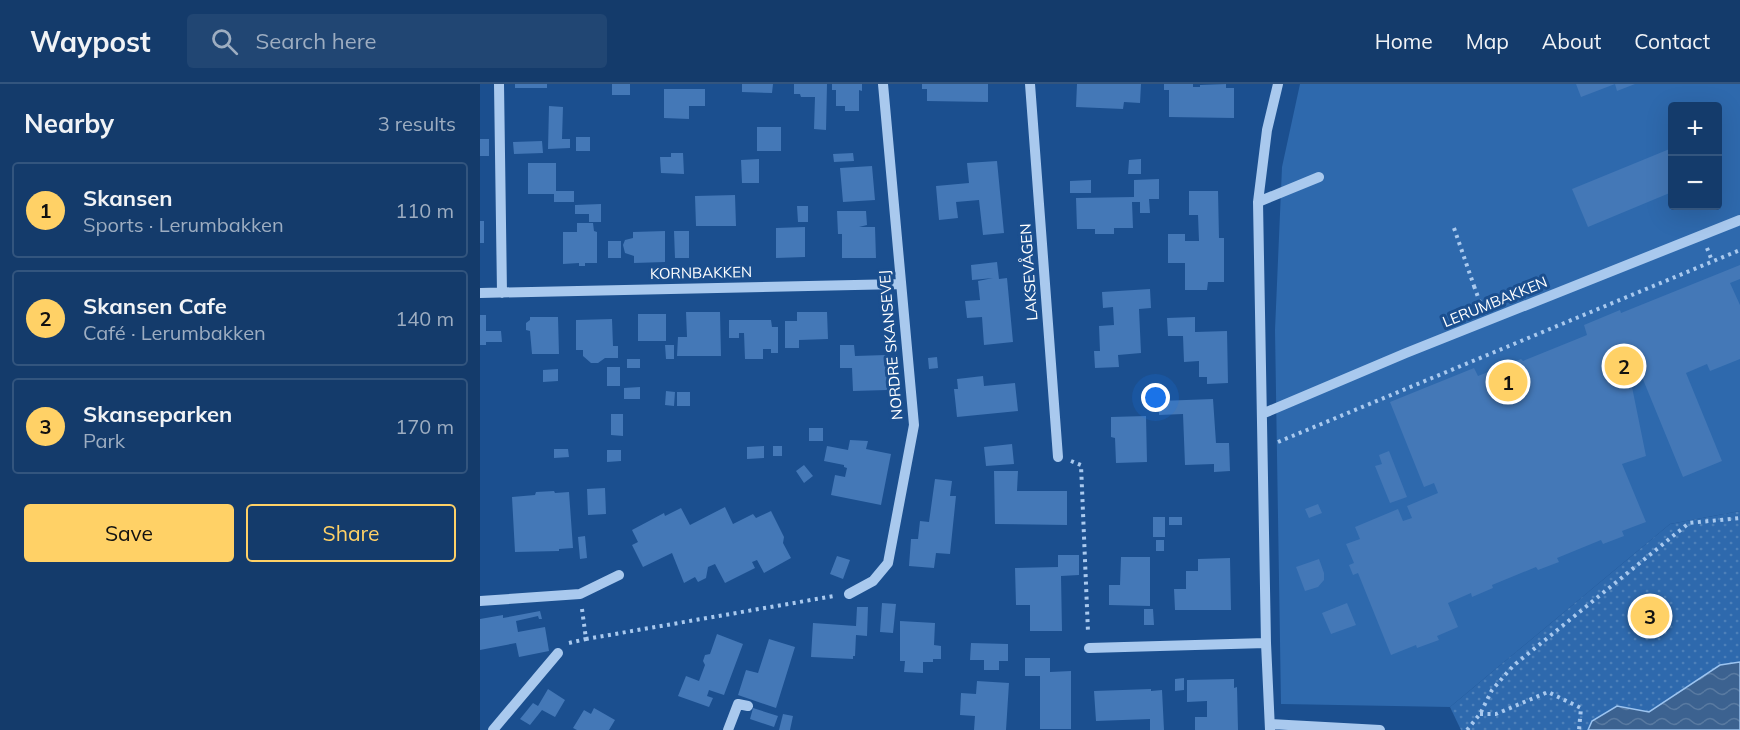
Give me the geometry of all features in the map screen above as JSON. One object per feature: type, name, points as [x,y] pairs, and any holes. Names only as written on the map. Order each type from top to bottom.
[{"type":"street","points":[[499,84],[502,292]]},
{"type":"street","name":"NORDRE SKANSEVEJ","points":[[849,594],[873,581],[888,563],[914,425],[883,84]]},
{"type":"street","name":"LAKSEVÅGEN","points":[[1030,84],[1058,458]]},
{"type":"street","points":[[1278,84],[1267,130],[1258,202],[1266,643],[1270,727],[1380,730]]},
{"type":"street","points":[[1258,202],[1319,177]]},
{"type":"street","name":"LERUMBAKKEN","points":[[1262,414],[1740,220]]},
{"type":"street","name":"KORNBAKKEN","points":[[480,293],[901,284]]},
{"type":"street","points":[[480,601],[580,594],[619,575]]},
{"type":"street","points":[[1089,648],[1266,643]]},
{"type":"street","points":[[493,730],[558,652]]},
{"type":"street","points":[[728,730],[738,704],[748,706]]},
{"type":"path","points":[[1454,228],[1487,321]]},
{"type":"path","points":[[1263,448],[1740,250]]},
{"type":"path","points":[[1058,458],[1081,465],[1089,648]]},
{"type":"path","points":[[1467,730],[1480,714],[1492,690],[1513,666],[1689,523],[1740,518]]},
{"type":"path","points":[[580,594],[586,639],[849,594]]},
{"type":"path","points":[[1480,714],[1496,714],[1548,692],[1581,708],[1579,730]]},
{"type":"shaded area","points":[[1300,84],[1740,84],[1740,511],[1670,524],[1450,707],[1281,704],[1275,330],[1282,167]]},
{"type":"shaded area","points":[[1740,511],[1740,730],[1461,730],[1450,707],[1670,524]]},
{"type":"water","points":[[1740,662],[1740,730],[1588,730],[1592,721],[1617,706],[1649,712],[1720,665]]},
{"type":"building","points":[[515,84],[547,84],[547,88],[515,88]]},
{"type":"building","points":[[612,84],[630,84],[630,95],[612,95]]},
{"type":"building","points":[[742,84],[773,84],[772,93],[742,92]]},
{"type":"building","points":[[794,84],[827,84],[826,130],[814,129],[815,97],[801,97],[800,94],[794,94]]},
{"type":"building","points":[[832,84],[862,84],[862,91],[859,90],[859,111],[845,111],[845,106],[836,106],[836,90],[832,90]]},
{"type":"building","points":[[922,84],[988,84],[988,102],[927,101],[927,89],[922,89]]},
{"type":"building","points":[[1077,84],[1141,84],[1140,103],[1124,102],[1123,109],[1076,107]]},
{"type":"building","points":[[1164,84],[1193,84],[1193,87],[1200,87],[1200,85],[1226,84],[1226,88],[1234,88],[1234,118],[1169,117],[1169,90],[1164,90]]},
{"type":"building","points":[[1576,84],[1615,84],[1581,97]]},
{"type":"building","points":[[1615,84],[1635,84],[1617,91]]},
{"type":"building","points":[[664,89],[705,89],[705,106],[689,106],[689,119],[664,118]]},
{"type":"building","points":[[549,106],[563,107],[562,139],[570,139],[570,148],[548,149]]},
{"type":"building","points":[[757,127],[781,127],[781,151],[757,151]]},
{"type":"building","points":[[576,137],[590,137],[590,151],[576,151]]},
{"type":"building","points":[[480,139],[489,139],[489,156],[480,156]]},
{"type":"building","points":[[542,141],[543,153],[514,154],[513,142]]},
{"type":"building","points":[[1668,150],[1668,194],[1588,227],[1572,189]]},
{"type":"building","points":[[671,153],[683,153],[684,174],[661,173],[660,157],[671,157]]},
{"type":"building","points":[[853,153],[854,161],[834,162],[833,154]]},
{"type":"building","points":[[759,159],[759,183],[742,183],[741,160]]},
{"type":"building","points":[[1141,159],[1141,174],[1128,174],[1129,160]]},
{"type":"building","points":[[997,161],[1004,233],[983,235],[979,200],[956,202],[958,218],[939,220],[936,186],[969,183],[967,163]]},
{"type":"building","points":[[528,163],[556,163],[556,191],[574,191],[574,202],[554,202],[554,194],[528,194]]},
{"type":"building","points":[[872,166],[875,200],[843,202],[840,168]]},
{"type":"building","points":[[1159,179],[1159,199],[1149,199],[1150,213],[1140,213],[1140,202],[1132,202],[1133,228],[1114,228],[1114,234],[1095,234],[1095,229],[1077,229],[1076,198],[1134,197],[1134,180]]},
{"type":"building","points":[[1091,180],[1091,193],[1070,193],[1070,181]]},
{"type":"building","points":[[1189,191],[1218,191],[1219,238],[1224,238],[1224,282],[1208,282],[1207,290],[1185,290],[1185,263],[1168,263],[1168,234],[1185,234],[1185,241],[1199,241],[1198,215],[1189,215]]},
{"type":"building","points":[[735,195],[736,226],[696,226],[695,196]]},
{"type":"building","points":[[601,204],[601,222],[589,222],[589,214],[575,214],[575,205]]},
{"type":"building","points":[[797,206],[808,206],[808,222],[798,222]]},
{"type":"building","points":[[837,211],[866,211],[867,225],[859,227],[875,227],[876,258],[842,258],[842,234],[838,234]]},
{"type":"building","points":[[480,221],[484,221],[484,243],[480,243]]},
{"type":"building","points":[[577,223],[593,223],[594,231],[597,232],[597,263],[585,263],[585,266],[579,266],[579,263],[563,264],[563,232],[577,232]]},
{"type":"building","points":[[805,227],[805,257],[776,258],[776,228]]},
{"type":"building","points":[[665,231],[665,262],[634,263],[634,256],[625,253],[623,245],[625,240],[633,238],[633,232]]},
{"type":"building","points":[[674,231],[689,231],[689,258],[675,258]]},
{"type":"building","points":[[608,241],[621,241],[621,258],[608,258]]},
{"type":"building","points":[[997,262],[999,279],[1007,278],[1013,342],[984,345],[982,317],[967,318],[965,301],[980,300],[978,281],[993,278],[972,280],[971,265]]},
{"type":"building","points":[[1740,265],[1740,279],[1730,283],[1740,305],[1740,359],[1710,371],[1707,364],[1686,373],[1722,461],[1683,477],[1642,377],[1631,382],[1646,456],[1622,464],[1646,522],[1622,531],[1624,536],[1603,544],[1601,540],[1557,558],[1559,562],[1538,570],[1536,567],[1492,585],[1493,588],[1472,597],[1471,593],[1448,603],[1458,627],[1437,636],[1439,640],[1417,648],[1416,645],[1391,655],[1358,573],[1353,575],[1349,565],[1354,563],[1346,544],[1360,539],[1355,527],[1398,509],[1403,521],[1412,518],[1407,506],[1438,493],[1434,483],[1424,487],[1390,402],[1474,368],[1478,376],[1521,359],[1523,361],[1587,335],[1584,325],[1620,310],[1621,313]]},
{"type":"building","points":[[1150,289],[1151,308],[1139,309],[1141,353],[1118,355],[1119,367],[1095,368],[1094,351],[1100,351],[1099,326],[1114,325],[1113,307],[1103,308],[1102,292]]},
{"type":"building","points":[[686,312],[720,312],[721,356],[677,356],[678,337],[687,337]]},
{"type":"building","points":[[797,312],[827,312],[828,339],[799,340],[799,348],[785,348],[785,321],[797,321]]},
{"type":"building","points":[[638,314],[666,314],[666,341],[638,341]]},
{"type":"building","points":[[480,315],[486,315],[486,331],[501,331],[502,342],[486,342],[486,345],[480,345]]},
{"type":"building","points":[[530,317],[558,317],[559,354],[532,354],[530,331],[526,330],[526,323]]},
{"type":"building","points":[[1195,317],[1195,332],[1227,331],[1228,383],[1207,384],[1207,377],[1199,377],[1199,361],[1184,362],[1183,336],[1168,336],[1167,318]]},
{"type":"building","points":[[612,319],[613,346],[618,346],[618,358],[605,358],[598,363],[591,363],[583,356],[583,350],[576,350],[576,320]]},
{"type":"building","points":[[729,320],[771,320],[772,327],[778,327],[778,353],[771,353],[771,349],[763,349],[763,359],[745,359],[744,333],[739,333],[739,338],[729,338]]},
{"type":"building","points":[[665,345],[674,345],[674,359],[666,359]]},
{"type":"building","points":[[840,345],[854,345],[855,356],[886,355],[887,390],[853,391],[852,368],[840,368]]},
{"type":"building","points":[[937,357],[938,368],[929,369],[928,358]]},
{"type":"building","points":[[627,359],[640,359],[640,368],[627,368]]},
{"type":"building","points":[[607,367],[620,367],[620,386],[607,386]]},
{"type":"building","points":[[558,369],[558,381],[543,382],[543,370]]},
{"type":"building","points":[[983,376],[984,386],[1015,383],[1018,411],[957,417],[954,389],[958,389],[957,379]]},
{"type":"building","points":[[640,387],[640,399],[624,399],[624,388]]},
{"type":"building","points":[[666,391],[675,392],[674,406],[665,405]]},
{"type":"building","points":[[677,392],[690,392],[690,406],[677,406]]},
{"type":"building","points":[[1213,399],[1216,443],[1229,443],[1230,471],[1214,472],[1214,464],[1185,465],[1183,414],[1159,415],[1159,401]]},
{"type":"building","points":[[611,414],[623,414],[623,436],[611,435]]},
{"type":"building","points":[[1146,416],[1147,462],[1116,463],[1115,438],[1111,437],[1111,417]]},
{"type":"building","points":[[809,428],[823,428],[823,441],[809,441]]},
{"type":"building","points":[[850,440],[868,441],[866,449],[891,454],[881,505],[831,495],[835,475],[845,477],[847,468],[844,465],[824,461],[827,446],[848,450]]},
{"type":"building","points":[[1012,444],[1014,464],[986,466],[984,447]]},
{"type":"building","points":[[764,446],[764,458],[747,459],[747,447]]},
{"type":"building","points":[[773,446],[782,446],[782,456],[773,456]]},
{"type":"building","points":[[554,449],[568,449],[569,457],[554,458]]},
{"type":"building","points":[[607,450],[621,450],[621,461],[607,462]]},
{"type":"building","points":[[1389,451],[1407,497],[1390,503],[1375,466],[1382,464],[1379,455]]},
{"type":"building","points":[[804,465],[813,476],[804,483],[796,471]]},
{"type":"building","points":[[994,471],[1018,471],[1017,491],[1067,491],[1067,525],[995,524]]},
{"type":"building","points":[[935,479],[952,481],[950,496],[956,496],[950,554],[936,553],[934,568],[909,566],[911,539],[918,539],[920,521],[929,522]]},
{"type":"building","points":[[605,488],[606,514],[588,515],[587,489]]},
{"type":"building","points":[[554,491],[555,493],[569,492],[573,548],[559,549],[559,551],[515,552],[512,497]]},
{"type":"building","points":[[1318,504],[1322,513],[1309,518],[1305,509]]},
{"type":"building","points":[[725,507],[733,524],[753,514],[756,518],[771,511],[791,558],[764,573],[757,560],[752,562],[755,568],[725,583],[715,564],[708,567],[706,578],[698,582],[695,577],[684,583],[672,553],[643,567],[632,545],[638,542],[632,530],[664,513],[665,516],[681,508],[690,525]]},
{"type":"building","points":[[1153,517],[1165,517],[1165,537],[1153,537]]},
{"type":"building","points":[[1169,517],[1182,517],[1182,525],[1169,525]]},
{"type":"building","points":[[585,536],[587,558],[580,559],[578,537]]},
{"type":"building","points":[[1156,540],[1164,540],[1164,551],[1156,551]]},
{"type":"building","points":[[1058,555],[1079,555],[1079,575],[1061,576],[1062,631],[1030,631],[1030,605],[1016,605],[1015,568],[1058,567]]},
{"type":"building","points":[[837,556],[850,560],[843,579],[830,574]]},
{"type":"building","points":[[1121,557],[1150,557],[1150,606],[1109,605],[1109,585],[1120,585]]},
{"type":"building","points":[[1230,558],[1231,610],[1175,610],[1174,589],[1186,589],[1186,571],[1198,571],[1198,559]]},
{"type":"building","points":[[1319,559],[1324,580],[1318,587],[1305,591],[1296,567]]},
{"type":"building","points":[[882,603],[896,604],[893,633],[880,632]]},
{"type":"building","points":[[1347,603],[1356,625],[1331,634],[1322,613]]},
{"type":"building","points":[[857,607],[868,607],[867,636],[856,635],[853,659],[811,657],[813,623],[856,626]]},
{"type":"building","points":[[1144,609],[1153,609],[1154,625],[1144,625]]},
{"type":"building","points":[[540,611],[542,619],[538,616],[516,621],[518,632],[545,627],[549,651],[519,657],[516,643],[480,650],[480,619],[503,615],[503,618]]},
{"type":"building","points":[[900,621],[935,623],[934,645],[941,646],[941,659],[923,662],[923,673],[904,672],[905,661],[900,661]]},
{"type":"building","points":[[717,634],[743,644],[724,695],[709,690],[707,696],[713,698],[709,707],[678,696],[686,676],[699,681],[705,665],[703,661],[705,655],[710,654]]},
{"type":"building","points":[[769,639],[795,647],[776,708],[738,695],[746,670],[758,673]]},
{"type":"building","points":[[971,643],[1008,644],[1008,661],[999,661],[999,670],[984,670],[984,660],[970,660]]},
{"type":"building","points":[[1025,658],[1050,658],[1050,672],[1071,671],[1071,729],[1040,729],[1040,676],[1025,676]]},
{"type":"building","points":[[1184,678],[1184,690],[1175,691],[1175,679]]},
{"type":"building","points":[[1234,679],[1234,688],[1237,687],[1238,730],[1195,730],[1195,717],[1207,717],[1207,701],[1187,702],[1187,680]]},
{"type":"building","points":[[977,681],[1009,683],[1006,730],[974,730],[975,716],[960,715],[961,693],[976,694]]},
{"type":"building","points":[[548,689],[565,700],[555,717],[542,710],[530,725],[520,719],[533,703],[538,706]]},
{"type":"building","points":[[1151,689],[1151,691],[1162,690],[1164,730],[1150,730],[1150,719],[1096,721],[1094,691]]},
{"type":"building","points":[[594,708],[615,720],[609,730],[573,728],[584,710],[591,714]]},
{"type":"building","points":[[753,708],[778,716],[774,727],[750,719]]},
{"type":"building","points":[[783,714],[793,716],[790,730],[779,730]]},
{"type":"place","name":"Skansen Cafe","points":[[1624,366]]},
{"type":"place","name":"Skansen","points":[[1508,382]]},
{"type":"place","name":"Skanseparken","points":[[1650,616]]}]
